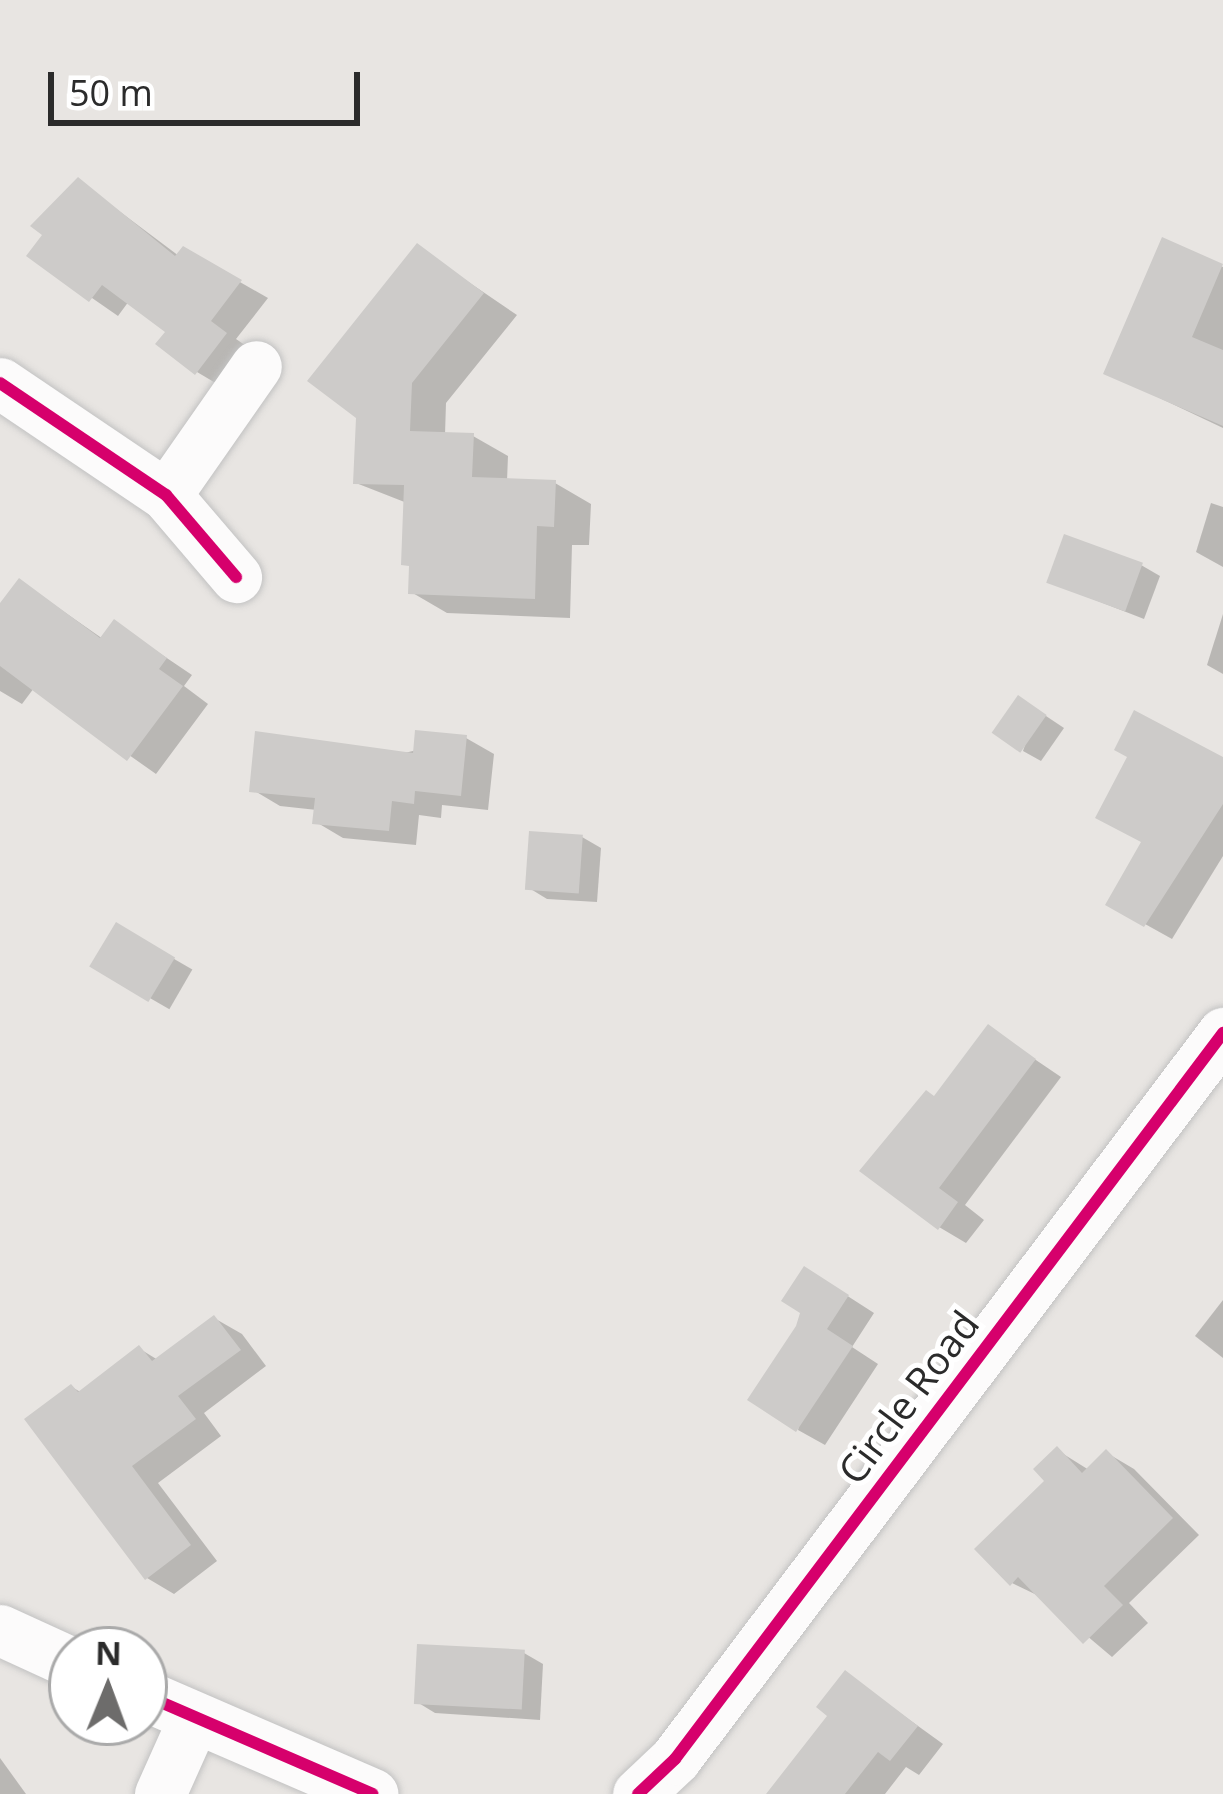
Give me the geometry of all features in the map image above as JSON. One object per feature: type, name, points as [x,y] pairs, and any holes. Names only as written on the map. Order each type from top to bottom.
[{"type":"street","points":[[166,495],[256,366]]},
{"type":"street","points":[[0,383],[166,495],[236,577]]},
{"type":"street","name":"Circle Road","points":[[638,1794],[675,1759],[1223,1034]]},
{"type":"street","points":[[0,1630],[48,1652]]},
{"type":"street","points":[[168,1706],[373,1794]]},
{"type":"street","points":[[160,1794],[194,1718]]},
{"type":"building","points":[[78,177],[175,256],[183,246],[242,280],[211,321],[227,333],[195,375],[155,344],[165,332],[102,285],[89,302],[26,256],[42,235],[30,226]]},
{"type":"building","points":[[1162,237],[1223,264],[1192,337],[1223,350],[1223,426],[1103,374]]},
{"type":"building","points":[[417,243],[484,293],[412,383],[410,431],[474,433],[472,477],[556,480],[554,527],[537,526],[535,599],[408,594],[409,566],[401,565],[404,485],[353,484],[356,418],[307,381]]},
{"type":"building","points":[[1064,534],[1143,563],[1125,612],[1046,583]]},
{"type":"building","points":[[19,578],[100,638],[114,619],[167,658],[159,669],[183,686],[127,761],[0,666],[0,603]]},
{"type":"building","points":[[1018,695],[1047,715],[1020,753],[992,733]]},
{"type":"building","points":[[1134,710],[1223,757],[1223,804],[1144,927],[1105,905],[1141,842],[1095,818],[1127,757],[1114,750]]},
{"type":"building","points":[[415,730],[467,735],[461,796],[415,791],[414,804],[392,801],[389,831],[312,824],[315,798],[249,792],[255,731],[413,753]]},
{"type":"building","points":[[529,831],[583,835],[579,894],[525,890]]},
{"type":"building","points":[[116,922],[175,958],[148,1002],[89,967]]},
{"type":"building","points":[[988,1024],[1036,1059],[939,1188],[958,1202],[938,1230],[859,1171],[926,1090],[934,1096]]},
{"type":"building","points":[[804,1266],[849,1295],[827,1329],[853,1346],[796,1432],[747,1400],[796,1326],[800,1313],[781,1301]]},
{"type":"building","points":[[214,1315],[241,1350],[178,1396],[196,1419],[132,1466],[191,1545],[145,1580],[24,1419],[71,1384],[78,1392],[139,1345],[152,1361]]},
{"type":"building","points":[[1057,1446],[1082,1473],[1106,1449],[1173,1518],[1104,1586],[1123,1605],[1083,1644],[1018,1577],[1010,1586],[974,1549],[1044,1481],[1033,1469]]},
{"type":"building","points":[[417,1644],[525,1650],[522,1710],[414,1704]]},
{"type":"building","points":[[845,1670],[918,1726],[890,1761],[878,1752],[845,1794],[766,1794],[827,1716],[816,1707]]},
{"type":"cycle path","points":[[0,383],[166,495],[236,577]]},
{"type":"cycle path","points":[[638,1794],[675,1759],[1223,1033]]},
{"type":"cycle path","points":[[168,1705],[373,1794]]}]
